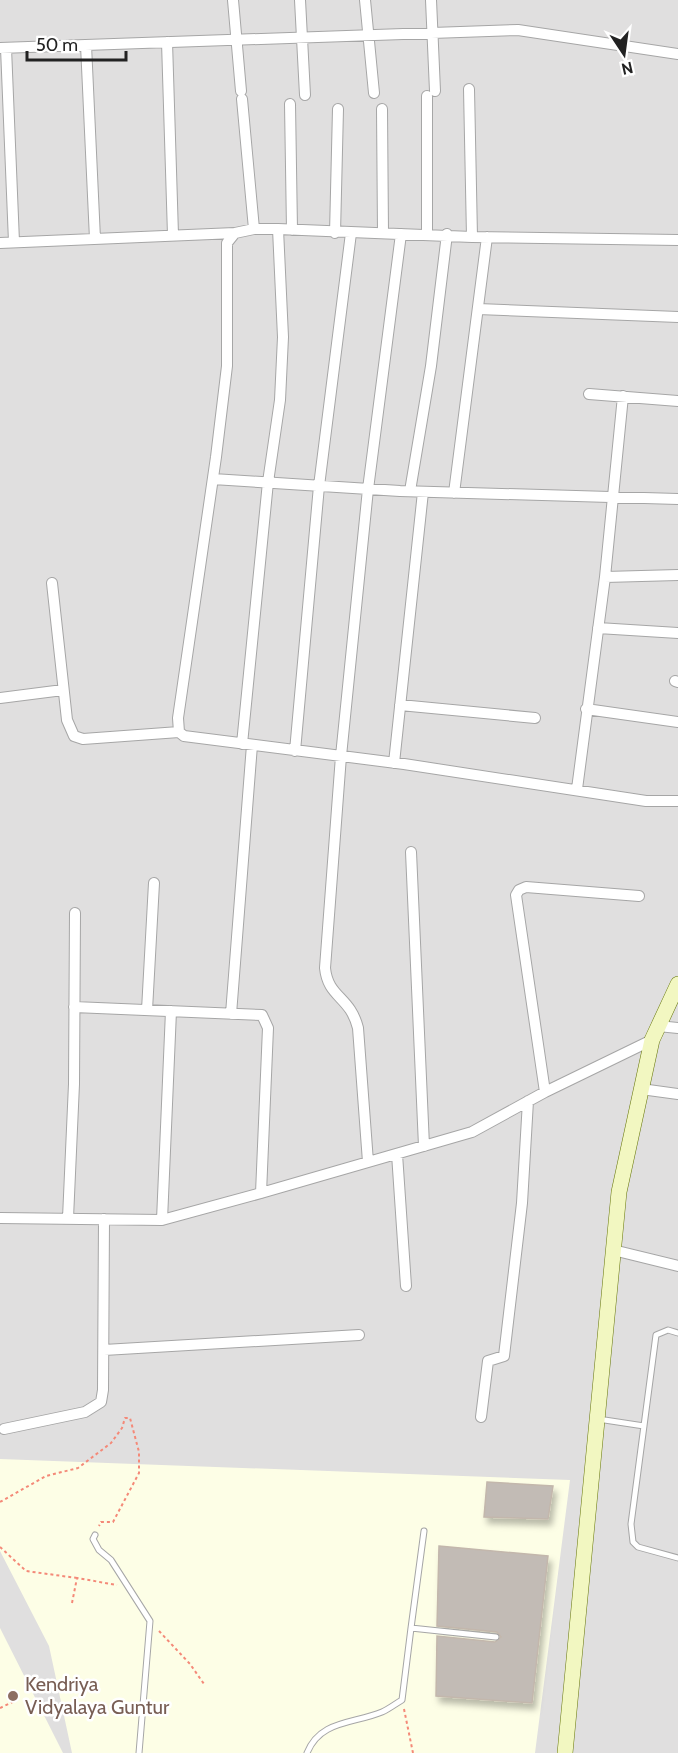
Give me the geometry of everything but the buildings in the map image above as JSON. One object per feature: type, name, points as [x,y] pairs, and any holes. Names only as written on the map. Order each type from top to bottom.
[{"type":"street","points":[[233,0],[254,229]]},
{"type":"street","points":[[300,0],[305,95]]},
{"type":"street","points":[[365,0],[374,93]]},
{"type":"street","points":[[427,234],[433,32],[431,0]]},
{"type":"street","points":[[14,242],[3,48],[518,30],[678,54]]},
{"type":"street","points":[[166,42],[173,235]]},
{"type":"street","points":[[86,45],[95,239]]},
{"type":"street","points":[[469,89],[472,237]]},
{"type":"street","points":[[290,104],[292,230]]},
{"type":"street","points":[[335,232],[338,109]]},
{"type":"street","points":[[382,109],[383,233]]},
{"type":"street","points":[[0,243],[235,232],[254,229],[447,234],[472,237],[678,240]]},
{"type":"street","points":[[231,1014],[247,745],[268,482],[280,400],[283,337],[278,229]]},
{"type":"street","points":[[179,732],[179,710],[213,479],[226,366],[227,243],[235,232]]},
{"type":"street","points":[[295,751],[319,486],[351,233]]},
{"type":"street","points":[[368,1162],[358,1028],[354,1013],[326,982],[325,968],[340,756],[368,489],[401,234]]},
{"type":"street","points":[[410,491],[431,366],[447,234]]},
{"type":"street","points":[[454,493],[487,237]]},
{"type":"street","points":[[478,309],[678,317]]},
{"type":"street","points":[[589,394],[678,401]]},
{"type":"street","points":[[577,789],[605,577],[623,396]]},
{"type":"street","points":[[213,479],[423,492],[678,499]]},
{"type":"street","points":[[393,763],[423,492]]},
{"type":"street","points":[[605,577],[678,575]]},
{"type":"street","points":[[52,583],[63,690],[69,729],[74,736],[83,739],[179,732],[184,736],[393,763],[646,801],[678,801]]},
{"type":"street","points":[[598,628],[678,633]]},
{"type":"street","points":[[0,698],[63,690]]},
{"type":"street","points":[[400,705],[535,718]]},
{"type":"street","points":[[586,710],[678,722]]},
{"type":"street","points":[[411,852],[424,1146]]},
{"type":"street","points":[[147,1010],[154,883]]},
{"type":"street","points":[[545,1092],[516,895],[519,890],[526,887],[639,896]]},
{"type":"street","points":[[68,1218],[74,1084],[75,913]]},
{"type":"street","points":[[565,1753],[619,1192],[655,1033],[678,984]]},
{"type":"street","points":[[74,1007],[262,1015],[268,1028],[261,1193]]},
{"type":"street","points":[[162,1220],[171,1011]]},
{"type":"street","points":[[0,1218],[162,1220],[261,1193],[472,1132],[655,1033],[678,1028]]},
{"type":"street","points":[[641,1089],[678,1094]]},
{"type":"street","points":[[481,1417],[488,1361],[504,1356],[522,1203],[528,1101]]},
{"type":"street","points":[[397,1154],[406,1286]]},
{"type":"street","points":[[4,1429],[94,1408],[101,1402],[104,1350],[104,1219]]},
{"type":"street","points":[[613,1250],[678,1266]]},
{"type":"street","points":[[104,1350],[359,1335]]},
{"type":"lane","points":[[678,1333],[668,1330],[656,1335],[631,1524],[633,1542],[646,1551],[678,1558]]},
{"type":"lane","points":[[597,1419],[644,1426]]},
{"type":"lane","points":[[307,1753],[311,1743],[327,1728],[382,1712],[402,1700],[424,1531]]},
{"type":"lane","points":[[95,1535],[93,1539],[99,1550],[111,1560],[150,1621],[138,1753]]},
{"type":"lane","points":[[411,1629],[496,1636]]},
{"type":"path","points":[[0,1502],[46,1476],[78,1468],[111,1443],[122,1428],[125,1418],[130,1418],[139,1452],[140,1473],[113,1522],[100,1522],[95,1535]]},
{"type":"path","points":[[0,1547],[26,1570],[129,1588]]},
{"type":"path","points":[[72,1603],[77,1578]]},
{"type":"path","points":[[150,1621],[190,1664],[204,1684]]},
{"type":"path","points":[[0,1708],[17,1700]]},
{"type":"path","points":[[402,1700],[413,1753]]},
{"type":"shaded area","points":[[0,0],[678,0],[678,1753],[0,1753]]},
{"type":"shaded area","points":[[0,1459],[570,1480],[535,1753],[72,1753],[49,1646],[0,1551]]},
{"type":"shaded area","name":"Kendriya Vidyalaya Guntur","points":[[0,1628],[63,1753],[0,1753]]},
{"type":"place","name":"Kendriya Vidyalaya Guntur","points":[[13,1696]]}]
